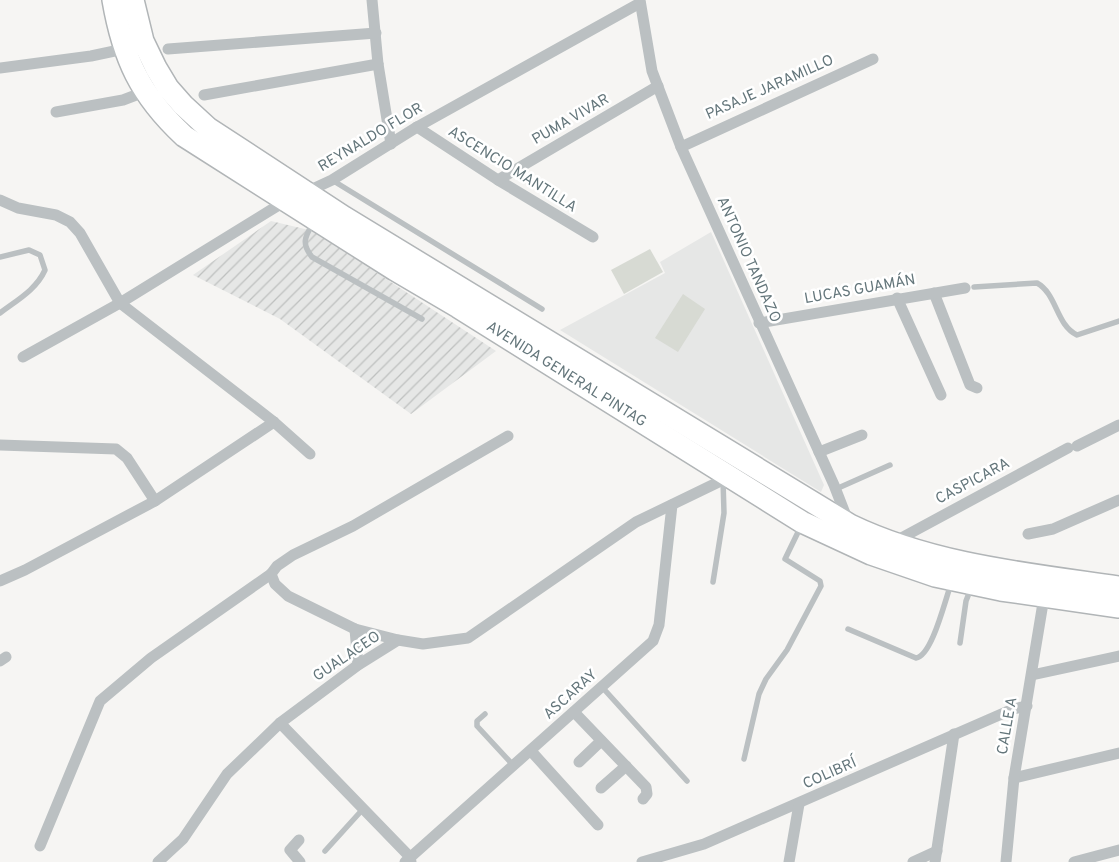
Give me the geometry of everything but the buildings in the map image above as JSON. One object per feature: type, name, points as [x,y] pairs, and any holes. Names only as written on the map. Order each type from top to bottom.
[{"type":"highway","name":"AVENIDA GENERAL PINTAG","points":[[112,0],[124,49],[144,92],[167,120],[184,136],[297,196]]},
{"type":"highway","name":"AVENIDA GENERAL PINTAG","points":[[133,0],[144,41],[156,68],[168,88],[208,128],[395,270],[458,307],[726,479],[802,522],[871,554],[963,582],[1044,597],[1119,607]]},
{"type":"highway","name":"AVENIDA GENERAL PINTAG","points":[[320,212],[850,525],[892,543],[979,565],[1119,587]]},
{"type":"street","points":[[372,0],[378,64],[391,144]]},
{"type":"street","name":"REYNALDO FLOR","points":[[23,357],[120,303],[297,196],[332,180],[417,127],[640,2]]},
{"type":"street","name":"ANTONIO TANDAZO","points":[[640,2],[652,71],[680,146],[836,489],[850,525]]},
{"type":"street","points":[[168,49],[376,33]]},
{"type":"street","points":[[0,68],[91,56],[124,49]]},
{"type":"street","name":"PASAJE JARAMILLO","points":[[680,146],[873,59]]},
{"type":"street","points":[[204,95],[378,64]]},
{"type":"street","name":"PUMA VIVAR","points":[[498,180],[658,86]]},
{"type":"street","points":[[56,112],[123,100],[144,92]]},
{"type":"street","name":"ASCENCIO MANTILLA","points":[[417,127],[498,180],[593,237]]},
{"type":"street","points":[[0,200],[18,208],[56,216],[70,222],[80,233],[120,303],[274,422],[310,454]]},
{"type":"street","name":"LUCAS GUAMÁN","points":[[759,323],[897,298],[969,288]]},
{"type":"street","points":[[934,293],[970,385],[977,388]]},
{"type":"street","points":[[897,298],[941,395]]},
{"type":"street","points":[[0,581],[26,570],[155,501],[274,422]]},
{"type":"street","name":"CASPICARA","points":[[892,543],[1072,447],[1119,425]]},
{"type":"street","points":[[819,452],[862,435]]},
{"type":"street","points":[[40,846],[100,701],[151,658],[272,574],[278,566],[292,555],[352,526],[508,436]]},
{"type":"street","points":[[0,446],[116,449],[127,458],[155,501]]},
{"type":"street","name":"GUALACEO","points":[[158,862],[183,839],[227,774],[280,723],[358,665],[398,640],[431,644],[468,638],[636,522],[726,479]]},
{"type":"street","points":[[1028,534],[1053,529],[1117,502]]},
{"type":"street","name":"ASCARAY","points":[[409,860],[654,641],[659,625],[672,504]]},
{"type":"street","points":[[0,572],[26,570]]},
{"type":"street","points":[[272,574],[275,584],[288,596],[355,629],[398,640]]},
{"type":"street","name":"CALLE A","points":[[1005,861],[1014,778],[1044,597]]},
{"type":"street","points":[[355,629],[358,665]]},
{"type":"street","points":[[1032,675],[1119,656]]},
{"type":"street","name":"COLIBRÍ","points":[[642,862],[704,844],[799,804],[954,734],[1013,709],[1026,706]]},
{"type":"street","points":[[574,712],[648,791],[643,799]]},
{"type":"street","points":[[280,723],[409,860]]},
{"type":"street","points":[[913,862],[936,857],[954,734]]},
{"type":"street","points":[[578,762],[601,741]]},
{"type":"street","points":[[531,751],[598,825]]},
{"type":"street","points":[[1014,778],[1119,752]]},
{"type":"street","points":[[601,788],[626,766]]},
{"type":"street","points":[[789,862],[799,804]]},
{"type":"street","points":[[299,840],[290,850],[300,862]]},
{"type":"street","points":[[1074,862],[1119,850]]},
{"type":"lane","points":[[332,180],[542,309]]},
{"type":"lane","points":[[320,212],[304,240],[305,248],[312,257],[422,319]]},
{"type":"lane","points":[[0,258],[29,250],[40,255],[45,270],[40,281],[32,290],[0,313]]},
{"type":"lane","points":[[969,288],[1038,283],[1045,289],[1067,328],[1077,335],[1119,321]]},
{"type":"lane","points":[[836,489],[890,465]]},
{"type":"lane","points":[[713,582],[724,513],[726,479]]},
{"type":"lane","points":[[744,759],[759,694],[766,680],[787,650],[822,586],[820,581],[785,559],[802,522]]},
{"type":"lane","points":[[848,629],[916,658],[920,657],[929,649],[963,582]]},
{"type":"lane","points":[[960,643],[966,601],[963,582]]},
{"type":"lane","points":[[602,687],[687,781]]},
{"type":"lane","points":[[485,714],[477,721],[477,726],[514,766]]},
{"type":"lane","points":[[325,851],[363,809]]},
{"type":"shaded area","points":[[271,221],[313,231],[496,351],[411,414],[280,319],[193,275]]},
{"type":"shaded area","points":[[711,232],[824,485],[821,492],[560,330],[665,273],[660,262]]},
{"type":"shaded area","points":[[650,249],[663,272],[624,294],[611,270]]},
{"type":"shaded area","points":[[683,294],[705,309],[678,352],[655,338]]}]
